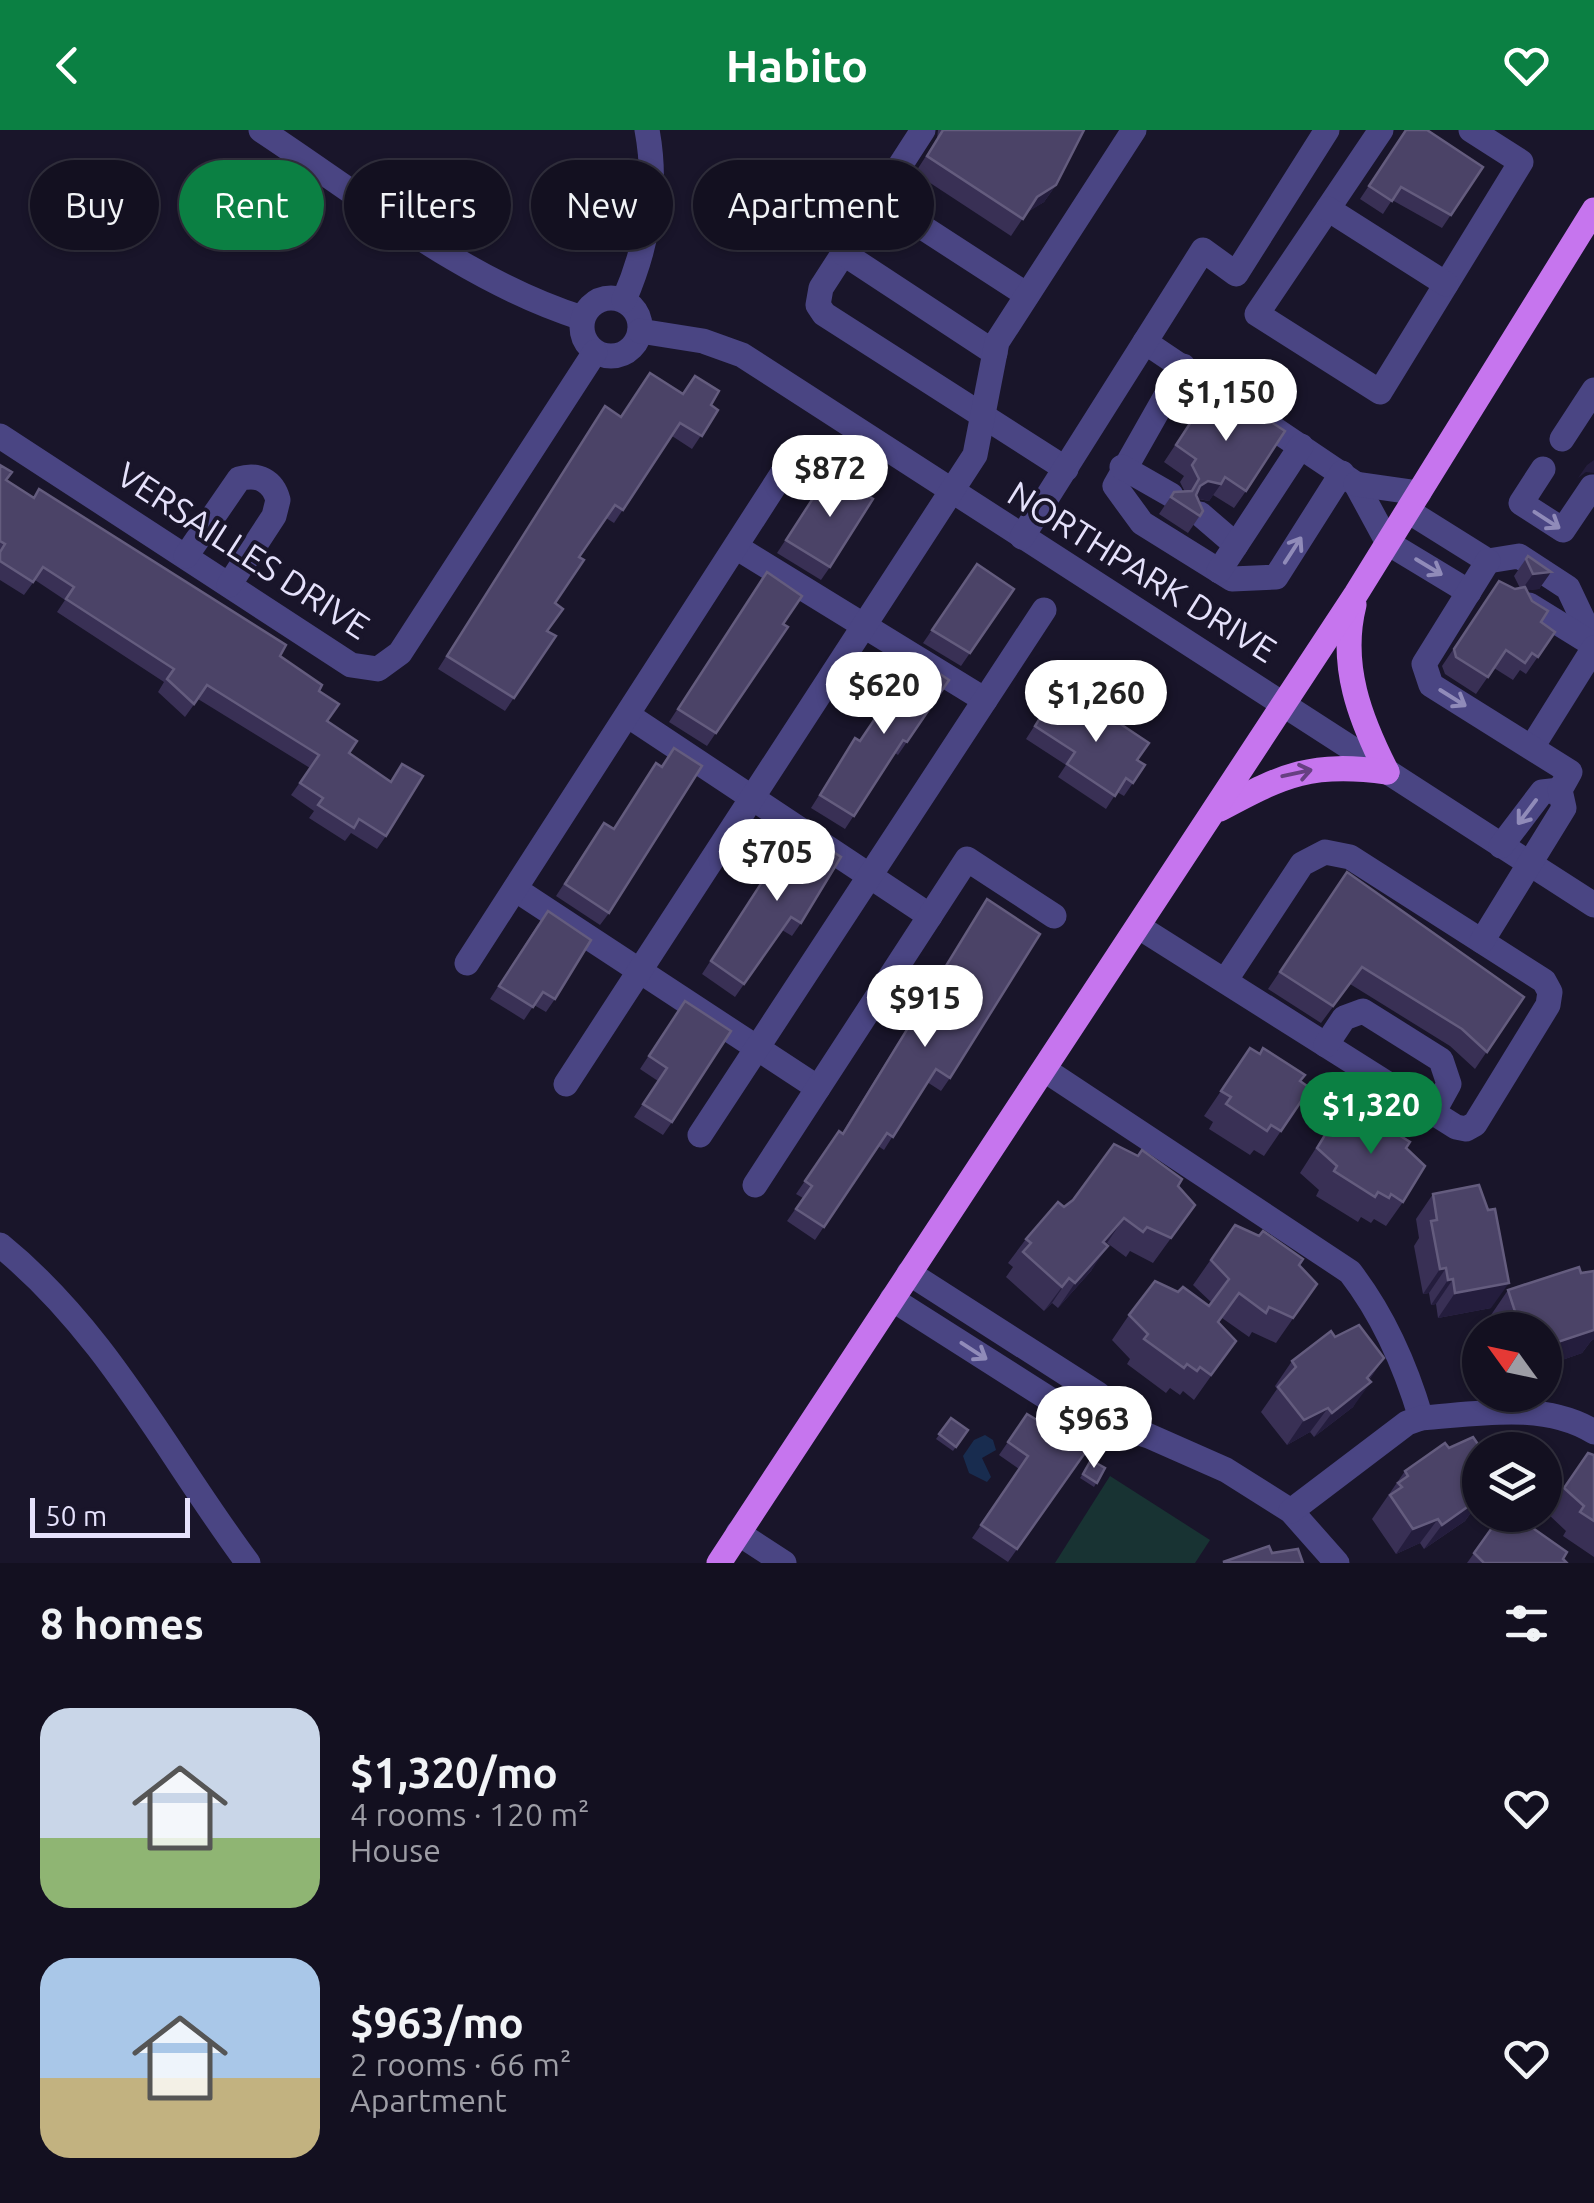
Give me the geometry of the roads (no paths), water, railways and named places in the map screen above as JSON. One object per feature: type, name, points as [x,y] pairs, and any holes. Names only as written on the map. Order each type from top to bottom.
[{"type":"main road","points":[[718,1563],[1216,811],[1586,240],[1594,210]]},
{"type":"main road","points":[[1356,594],[1348,638],[1354,699],[1387,772]]},
{"type":"main road","points":[[1216,811],[1284,775],[1344,766],[1387,772]]},
{"type":"street","points":[[261,130],[516,294],[582,318]]},
{"type":"street","points":[[904,160],[923,130]]},
{"type":"street","points":[[566,1084],[975,455],[997,342],[1134,130]]},
{"type":"street","points":[[1236,274],[1328,130]]},
{"type":"street","points":[[1380,130],[1257,314],[1380,392],[1521,162],[1471,130]]},
{"type":"street","points":[[624,300],[647,228],[652,190],[651,132]]},
{"type":"street","points":[[1328,208],[1446,284]]},
{"type":"street","points":[[934,235],[1027,295]]},
{"type":"street","points":[[845,250],[821,288],[818,304],[824,314],[1066,468]]},
{"type":"street","points":[[1022,537],[1203,250],[1270,296]]},
{"type":"street","points":[[843,253],[995,353]]},
{"type":"street","points":[[600,299],[624,300],[636,312],[640,331],[634,344],[620,354],[594,352],[582,334],[582,318],[600,299]]},
{"type":"street","name":"NORTHPARK DRIVE","points":[[640,331],[703,341],[742,355],[1594,905]]},
{"type":"street","points":[[1145,342],[1349,479],[1414,502],[1479,576]]},
{"type":"street","name":"VERSAILLES DRIVE","points":[[0,436],[351,665],[365,670],[388,666],[594,352]]},
{"type":"street","points":[[1183,366],[1115,486],[1142,523],[1232,579],[1276,577],[1349,479]]},
{"type":"street","points":[[1562,440],[1594,390]]},
{"type":"street","points":[[1219,571],[1207,525],[1301,446]]},
{"type":"street","points":[[466,963],[793,457]]},
{"type":"street","points":[[1122,468],[1169,500]]},
{"type":"street","points":[[1543,469],[1522,503],[1563,530],[1592,487]]},
{"type":"street","points":[[186,556],[238,479],[256,476],[268,482],[278,500],[274,516],[229,585]]},
{"type":"street","points":[[1349,479],[1388,543],[1479,576],[1505,590]]},
{"type":"street","points":[[736,547],[986,700]]},
{"type":"street","points":[[1482,942],[1564,808],[1560,790],[1570,772],[1432,684],[1424,664],[1479,576],[1520,556],[1568,588],[1594,646]]},
{"type":"street","points":[[1529,605],[1594,646]]},
{"type":"street","points":[[700,1136],[1044,610]]},
{"type":"street","points":[[1532,747],[1594,646]]},
{"type":"street","points":[[629,716],[930,916]]},
{"type":"street","points":[[1501,846],[1542,792],[1560,790]]},
{"type":"street","points":[[754,1186],[973,848],[1054,916]]},
{"type":"street","points":[[1139,926],[1224,981],[1456,1127],[1466,1129],[1475,1124],[1548,1005],[1550,992],[1544,981],[1350,857],[1325,852],[1312,855],[1302,864],[1224,981]]},
{"type":"street","points":[[515,888],[818,1088]]},
{"type":"street","points":[[1326,1045],[1344,1018],[1363,1011],[1441,1060],[1449,1084],[1433,1112]]},
{"type":"street","points":[[1045,1070],[1350,1272],[1372,1300],[1408,1372],[1421,1418]]},
{"type":"street","points":[[0,1245],[62,1302],[138,1396],[205,1506],[248,1563]]},
{"type":"street","points":[[909,1273],[1098,1394],[1149,1436]]},
{"type":"street","points":[[892,1299],[1065,1409],[1149,1436],[1226,1470],[1291,1512],[1337,1563]]},
{"type":"street","points":[[1291,1512],[1421,1418],[1511,1412],[1570,1417],[1594,1432]]},
{"type":"street","points":[[738,1533],[784,1563]]},
{"type":"water","points":[[985,1435],[993,1440],[996,1450],[982,1458],[991,1477],[987,1482],[969,1473],[963,1456],[974,1440]]}]
